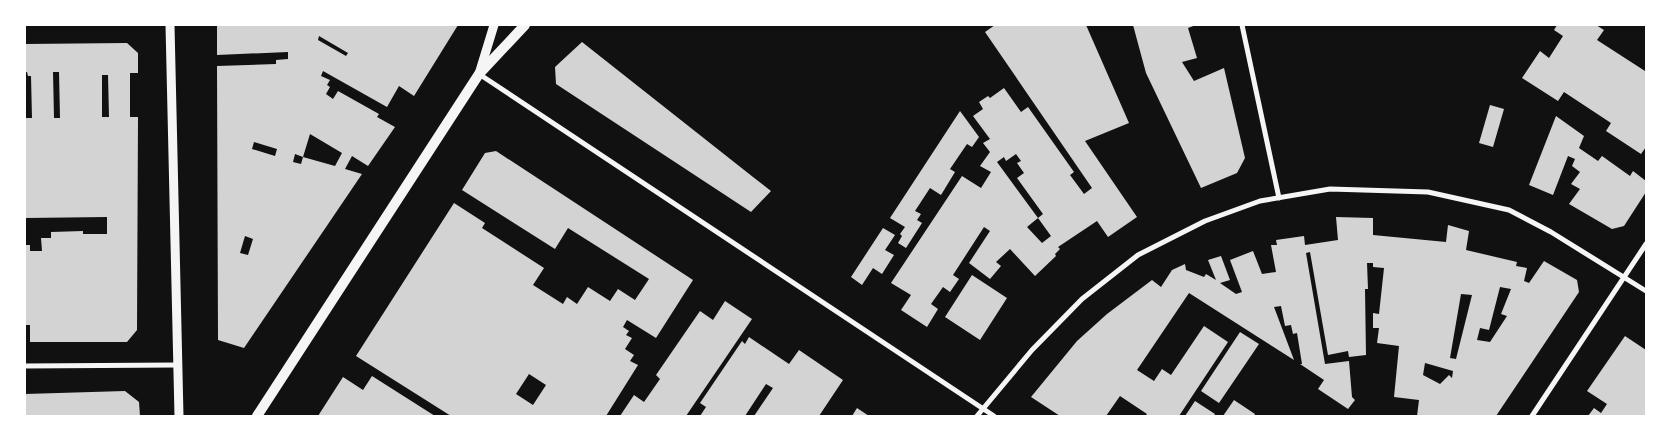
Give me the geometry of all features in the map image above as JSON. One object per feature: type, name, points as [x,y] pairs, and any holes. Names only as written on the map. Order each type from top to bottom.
[{"type":"main road","points":[[257,416],[479,74],[525,25]]},
{"type":"street","points":[[170,25],[176,366],[179,416]]},
{"type":"street","points":[[494,25],[479,74],[994,416]]},
{"type":"street","points":[[1242,25],[1279,198]]},
{"type":"street","points":[[978,416],[982,408],[1032,350],[1082,299],[1138,255],[1205,222],[1260,201],[1330,189],[1428,192],[1509,210],[1551,232],[1646,291]]},
{"type":"street","points":[[1532,416],[1646,244]]},
{"type":"street","points":[[25,366],[176,366]]},
{"type":"building","points":[[217,25],[458,25],[414,96],[399,86],[387,107],[323,71],[321,76],[330,80],[327,85],[330,87],[326,94],[333,99],[338,91],[379,114],[377,117],[395,127],[368,166],[352,156],[345,169],[362,174],[244,348],[218,340],[217,66],[276,64],[276,60],[288,59],[288,52],[217,55]],"holes":[[[319,36],[348,53],[346,56],[318,40]],[[310,134],[342,153],[335,166],[303,157]],[[254,142],[277,149],[275,156],[252,149]],[[295,154],[303,157],[301,164],[293,162]],[[245,236],[253,239],[248,255],[240,253]]]},
{"type":"building","points":[[995,25],[1086,25],[1129,123],[1085,141],[1137,217],[1108,237],[1097,221],[1058,247],[1060,249],[1055,254],[1056,256],[1035,276],[1010,249],[996,262],[1001,266],[990,279],[969,263],[990,231],[984,227],[953,275],[959,279],[950,292],[943,287],[931,304],[938,309],[927,327],[901,310],[911,295],[891,283],[962,176],[981,188],[991,172],[980,166],[990,152],[983,143],[990,139],[973,116],[983,109],[979,102],[988,96],[990,98],[1004,88],[1021,112],[1028,107],[1074,172],[1070,175],[1084,194],[1092,188],[985,32]],"holes":[[[1016,154],[1021,161],[1017,163],[1024,173],[1017,178],[1043,214],[1038,218],[997,162],[1004,157],[1006,161]],[[1038,218],[1051,236],[1042,243],[1027,227]]]},
{"type":"building","points":[[1133,25],[1196,25],[1188,28],[1197,58],[1182,62],[1194,81],[1224,68],[1245,158],[1237,173],[1201,188],[1146,73]]},
{"type":"building","points":[[1557,25],[1596,25],[1604,30],[1597,40],[1645,71],[1646,69],[1646,147],[1641,154],[1606,131],[1611,123],[1564,92],[1558,101],[1522,78],[1540,51],[1549,58],[1563,36],[1554,30]]},
{"type":"building","points":[[582,42],[771,191],[751,212],[556,84],[555,67]]},
{"type":"building","points":[[127,43],[138,53],[138,73],[130,73],[130,117],[138,117],[137,330],[127,342],[30,342],[30,325],[25,325],[25,245],[30,245],[30,251],[42,251],[41,238],[51,238],[51,232],[83,231],[83,234],[107,234],[107,217],[25,218],[25,118],[32,118],[31,76],[28,76],[27,72],[25,72],[25,44]],"holes":[[[53,72],[59,72],[60,118],[54,118]],[[102,75],[108,75],[109,117],[102,117]]]},
{"type":"building","points":[[1490,105],[1504,109],[1493,147],[1479,143]]},
{"type":"building","points":[[960,111],[979,137],[972,147],[967,144],[950,169],[955,172],[941,195],[930,188],[915,211],[921,214],[917,220],[922,223],[906,248],[898,243],[902,236],[900,234],[905,227],[890,218]]},
{"type":"building","points":[[1556,116],[1584,136],[1579,148],[1598,161],[1602,156],[1630,176],[1633,171],[1646,181],[1646,192],[1624,226],[1612,229],[1569,204],[1580,189],[1571,184],[1580,172],[1572,166],[1575,159],[1568,156],[1553,195],[1529,185]]},
{"type":"building","points":[[496,151],[693,280],[656,338],[627,320],[623,327],[629,331],[626,335],[632,338],[625,349],[634,355],[630,361],[638,365],[606,416],[451,416],[356,356],[454,203],[485,223],[482,228],[544,268],[533,285],[563,304],[567,297],[577,304],[588,287],[610,301],[618,289],[635,300],[649,279],[568,228],[555,249],[462,190],[485,153]],"holes":[[[529,374],[546,385],[533,405],[516,394]]]},
{"type":"building","points":[[1336,217],[1373,218],[1373,235],[1446,242],[1448,225],[1469,231],[1466,250],[1517,262],[1516,266],[1527,268],[1524,281],[1529,283],[1544,261],[1577,280],[1579,292],[1496,416],[1417,416],[1419,400],[1394,397],[1399,346],[1377,343],[1379,328],[1373,328],[1373,313],[1379,314],[1384,268],[1373,267],[1373,263],[1367,263],[1368,289],[1365,289],[1366,355],[1349,357],[1348,351],[1328,355],[1310,252],[1306,253],[1325,364],[1349,361],[1352,397],[1355,400],[1348,409],[1318,389],[1324,380],[1300,364],[1302,364],[1297,333],[1293,334],[1291,325],[1285,326],[1281,306],[1274,307],[1294,360],[1189,293],[1137,370],[1154,381],[1162,369],[1171,375],[1204,326],[1228,342],[1179,416],[1145,416],[1147,414],[1120,396],[1106,416],[1060,416],[1031,397],[1077,341],[1107,314],[1152,280],[1161,287],[1172,270],[1185,264],[1186,270],[1204,277],[1206,274],[1216,280],[1208,260],[1221,256],[1230,280],[1220,283],[1236,294],[1242,292],[1230,260],[1253,251],[1262,274],[1276,272],[1271,245],[1277,245],[1276,240],[1304,236],[1305,245],[1338,240]],"holes":[[[1500,287],[1511,289],[1501,314],[1507,316],[1490,342],[1477,340],[1480,328],[1489,330]],[[1461,294],[1472,295],[1456,359],[1450,358]],[[1425,363],[1453,371],[1452,378],[1449,375],[1440,384],[1423,375]]]},
{"type":"building","points":[[883,228],[895,235],[885,250],[894,255],[882,274],[873,268],[862,285],[851,277]]},
{"type":"building","points":[[972,275],[1007,298],[980,340],[945,317]]},
{"type":"building","points":[[725,301],[752,319],[686,416],[620,416],[634,395],[644,402],[660,379],[656,375],[700,311],[713,320]]},
{"type":"building","points":[[1240,332],[1259,344],[1219,403],[1201,391]]},
{"type":"building","points":[[1625,336],[1646,350],[1646,416],[1588,416],[1594,408],[1601,413],[1607,404],[1587,391]]},
{"type":"building","points":[[749,337],[789,364],[799,350],[843,380],[819,416],[754,416],[773,388],[766,384],[745,416],[700,416],[706,407],[700,403],[742,341],[745,344]]},
{"type":"building","points":[[372,376],[435,416],[318,416],[343,377],[363,390]]},
{"type":"building","points":[[125,391],[139,402],[140,416],[25,416],[25,394]]},
{"type":"building","points":[[1234,400],[1255,414],[1254,416],[1223,416]]},
{"type":"building","points":[[1195,401],[1215,414],[1214,416],[1185,416]]},
{"type":"building","points":[[857,408],[869,416],[852,416]]}]
